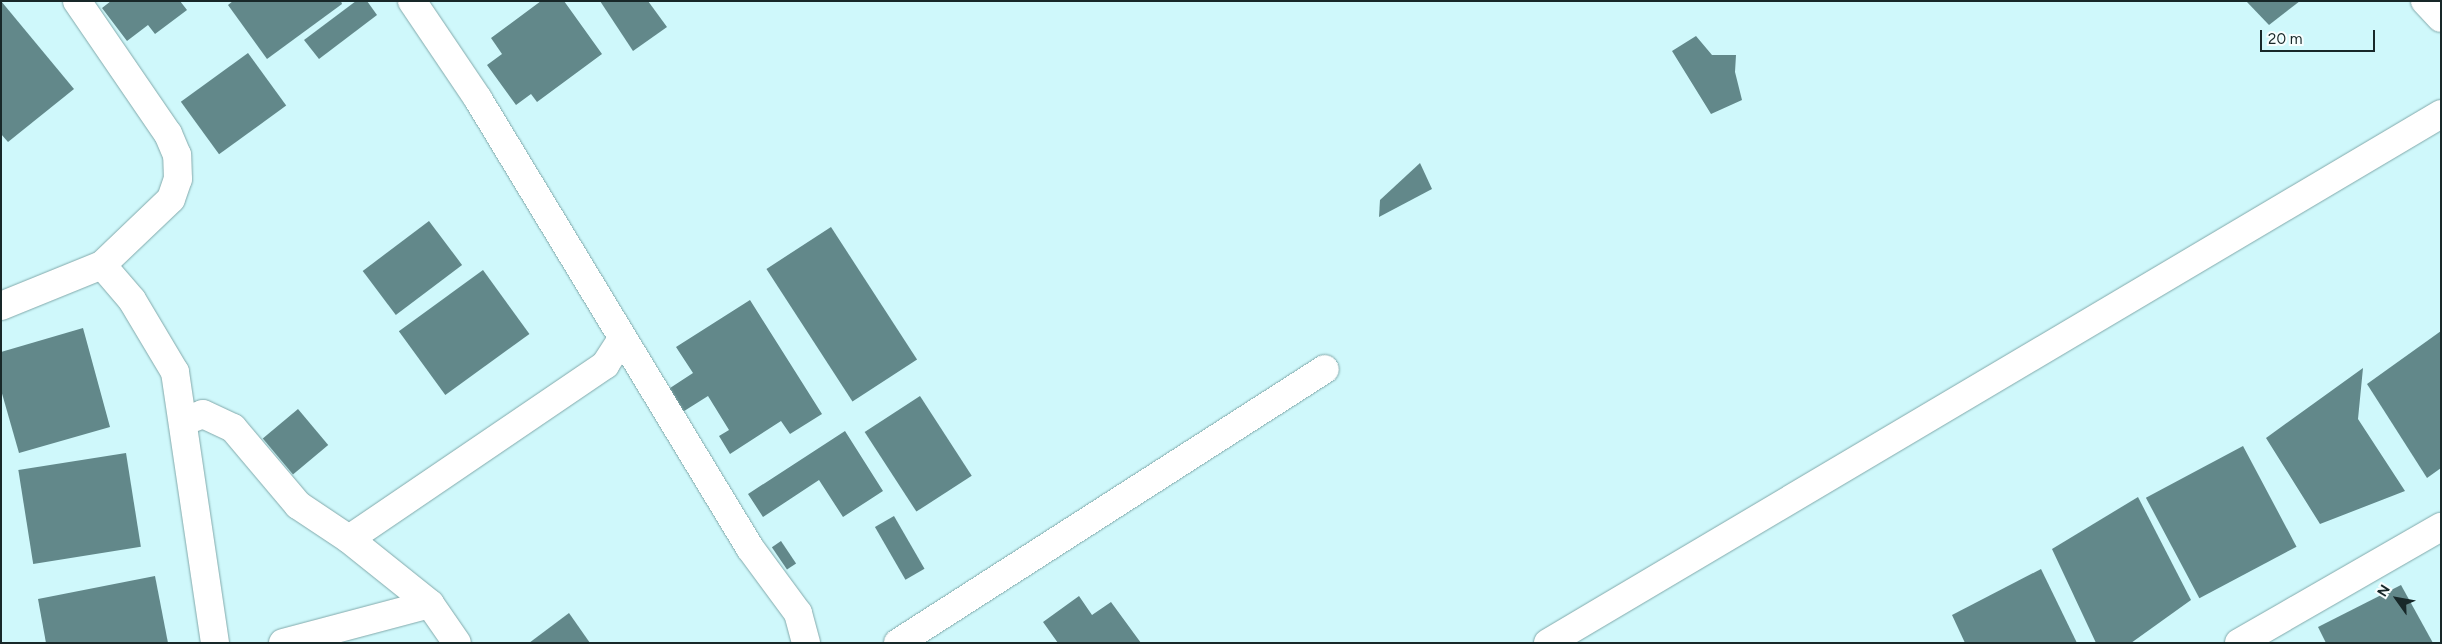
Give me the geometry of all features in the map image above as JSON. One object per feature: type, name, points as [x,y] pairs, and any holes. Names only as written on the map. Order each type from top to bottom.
[{"type":"street","points":[[1,306],[102,265],[171,199],[178,179],[177,155],[168,134],[77,1]]},
{"type":"street","points":[[412,1],[478,99],[621,340],[750,548],[798,613],[806,643]]},
{"type":"street","points":[[2425,1],[2441,18]]},
{"type":"street","points":[[1548,643],[2441,114]]},
{"type":"street","points":[[102,265],[132,300],[175,372],[185,421],[190,488],[215,643]]},
{"type":"street","points":[[349,538],[605,365],[621,340]]},
{"type":"street","points":[[898,643],[1325,368]]},
{"type":"street","points":[[185,421],[203,414],[233,428],[298,505],[349,538],[430,604],[457,643]]},
{"type":"street","points":[[2239,643],[2441,527]]},
{"type":"street","points":[[283,643],[430,604]]},
{"type":"building","points":[[1,1],[74,89],[8,142],[1,134]]},
{"type":"building","points":[[111,1],[180,1],[187,10],[155,34],[148,25],[127,41],[102,8]]},
{"type":"building","points":[[233,1],[341,1],[342,4],[267,59],[228,5]]},
{"type":"building","points":[[356,1],[367,1],[377,15],[319,59],[304,40]]},
{"type":"building","points":[[541,1],[564,1],[602,54],[537,102],[531,94],[516,105],[487,65],[502,54],[491,38]]},
{"type":"building","points":[[600,1],[648,1],[667,27],[633,51]]},
{"type":"building","points":[[2246,1],[2300,1],[2269,25]]},
{"type":"building","points":[[1696,36],[1712,55],[1736,55],[1735,72],[1742,100],[1711,114],[1672,51]]},
{"type":"building","points":[[248,53],[286,106],[219,154],[181,102]]},
{"type":"building","points":[[1420,163],[1432,189],[1379,217],[1380,200]]},
{"type":"building","points":[[429,221],[462,265],[396,315],[363,271]]},
{"type":"building","points":[[831,227],[917,360],[852,401],[766,269]]},
{"type":"building","points":[[483,270],[529,334],[445,395],[399,331]]},
{"type":"building","points":[[750,300],[822,414],[790,434],[781,421],[730,454],[719,436],[729,430],[708,396],[681,413],[667,390],[693,373],[676,347]]},
{"type":"building","points":[[83,328],[110,427],[19,453],[1,390],[1,352]]},
{"type":"building","points":[[2441,331],[2441,468],[2427,478],[2367,384]]},
{"type":"building","points":[[2363,368],[2358,419],[2405,491],[2320,524],[2266,438]]},
{"type":"building","points":[[920,396],[972,476],[916,512],[865,432]]},
{"type":"building","points":[[298,409],[328,445],[293,475],[263,439]]},
{"type":"building","points":[[845,431],[883,491],[843,517],[819,480],[763,517],[748,494]]},
{"type":"building","points":[[2243,446],[2297,547],[2199,598],[2146,498]]},
{"type":"building","points":[[126,453],[141,547],[33,564],[18,470]]},
{"type":"building","points":[[2138,497],[2191,600],[2131,643],[2096,643],[2052,549]]},
{"type":"building","points":[[894,516],[924,569],[905,580],[875,527]]},
{"type":"building","points":[[781,541],[796,563],[787,570],[772,547]]},
{"type":"building","points":[[2041,569],[2077,643],[1965,643],[1952,615]]},
{"type":"building","points":[[155,576],[168,643],[46,643],[38,599]]},
{"type":"building","points":[[2401,585],[2433,643],[2326,643],[2318,627]]},
{"type":"building","points":[[1079,596],[1092,615],[1111,602],[1141,643],[1058,643],[1043,622]]},
{"type":"building","points":[[569,613],[590,643],[529,643]]}]
